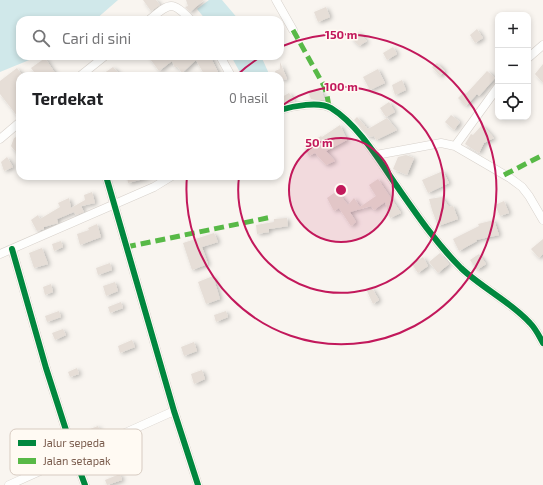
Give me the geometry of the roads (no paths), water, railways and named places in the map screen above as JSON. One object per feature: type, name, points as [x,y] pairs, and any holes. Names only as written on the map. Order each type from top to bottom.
[{"type":"street","points":[[276,0],[293,30]]},
{"type":"street","points":[[154,16],[164,8],[174,3],[187,16]]},
{"type":"street","points":[[531,55],[543,45]]},
{"type":"street","points":[[85,72],[100,60]]},
{"type":"street","points":[[222,60],[229,72]]},
{"type":"street","points":[[455,146],[495,91]]},
{"type":"street","points":[[284,109],[305,105],[329,107],[351,124],[376,155],[425,226],[438,242],[478,283],[516,310],[530,322],[543,343]]},
{"type":"street","points":[[0,139],[16,125]]},
{"type":"street","points":[[376,155],[441,143],[455,146],[510,178],[522,187],[543,220]]},
{"type":"street","points":[[107,180],[174,411],[198,485]]},
{"type":"street","points":[[0,254],[114,205],[154,187],[165,180]]},
{"type":"street","points":[[12,249],[46,368],[66,429]]},
{"type":"street","points":[[133,429],[174,411]]},
{"type":"street","points":[[9,485],[31,475]]},
{"type":"street","points":[[81,475],[85,485]]},
{"type":"water","points":[[0,0],[118,0],[100,16],[16,16],[16,60],[29,60],[0,72]]},
{"type":"water","points":[[209,0],[222,0],[236,16],[203,16],[197,9]]},
{"type":"water","points":[[233,60],[263,60],[268,72],[240,72]]}]
